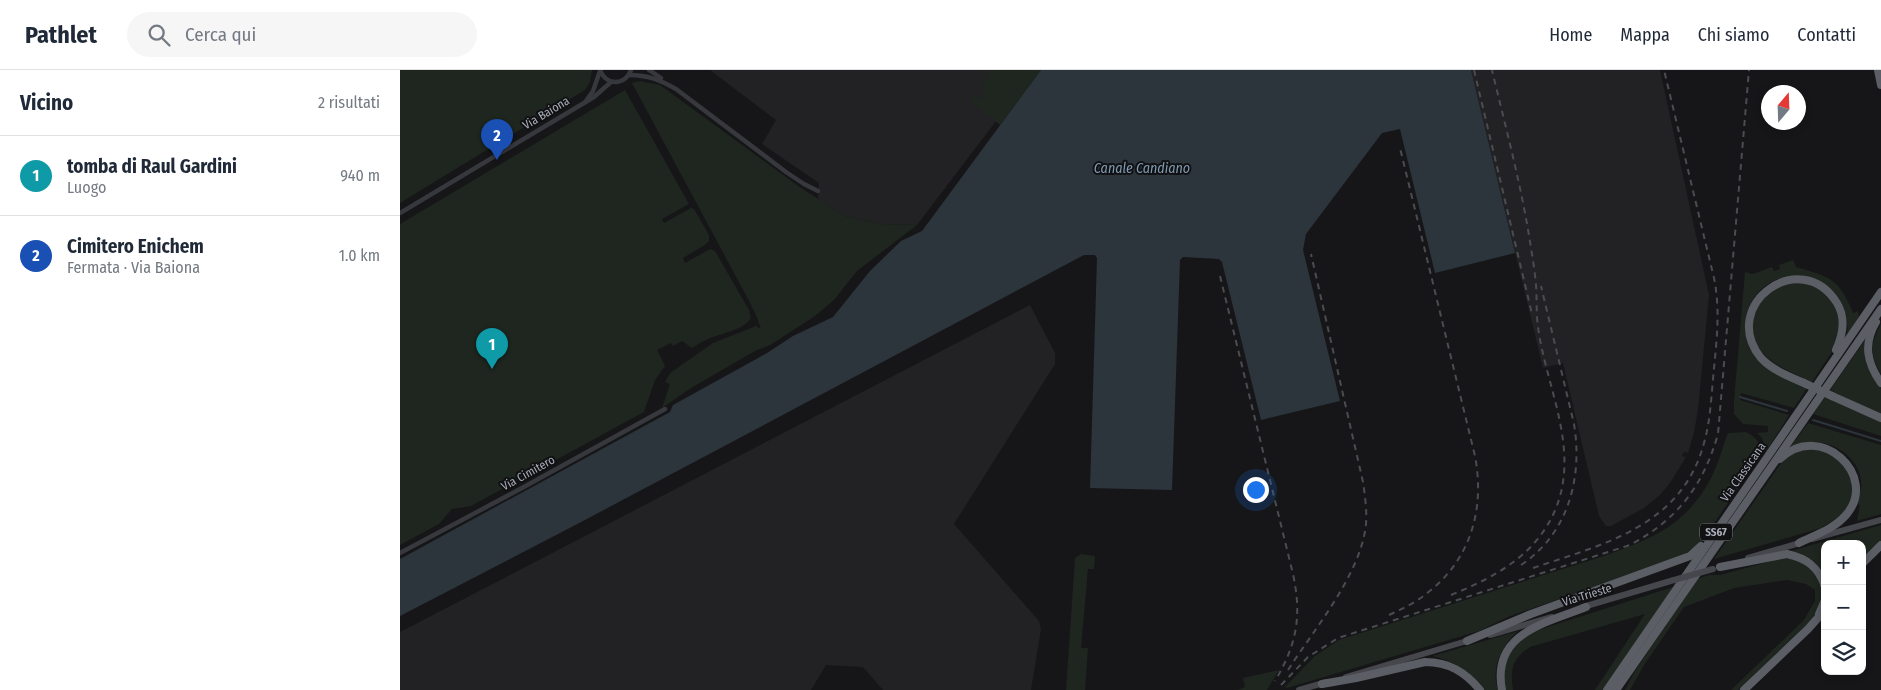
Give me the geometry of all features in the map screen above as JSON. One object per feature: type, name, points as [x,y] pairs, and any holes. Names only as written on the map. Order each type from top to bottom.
[{"type":"highway","points":[[1878,70],[1881,85]]},
{"type":"highway","name":"SS67","points":[[1825,373],[1840,342],[1844,325],[1841,310],[1833,296],[1819,285],[1804,279],[1787,280],[1772,286],[1761,295],[1752,310],[1749,326],[1753,345],[1762,359],[1777,371],[1881,418]]},
{"type":"highway","name":"Via Classicana","points":[[1607,690],[1881,292]]},
{"type":"highway","name":"Via Classicana","points":[[1616,690],[1881,309]]},
{"type":"highway","points":[[1881,313],[1868,342],[1868,354],[1870,363],[1881,383]]},
{"type":"highway","points":[[1768,471],[1787,453],[1798,448],[1818,446],[1834,452],[1847,464],[1852,472],[1855,494],[1853,504],[1847,514],[1833,526],[1799,543]]},
{"type":"highway","points":[[1467,641],[1531,614],[1690,556],[1698,550],[1736,502]]},
{"type":"highway","points":[[1866,560],[1881,545]]},
{"type":"highway","points":[[1716,568],[1787,554],[1812,564],[1823,579],[1824,585]]},
{"type":"highway","points":[[1502,690],[1500,679],[1501,665],[1507,650],[1519,637],[1532,627],[1586,607]]},
{"type":"highway","points":[[1815,623],[1821,609]]},
{"type":"highway","points":[[1748,688],[1821,615]]},
{"type":"highway","points":[[1623,690],[1646,653],[1658,629]]},
{"type":"highway","points":[[1322,684],[1424,662],[1433,662],[1454,667],[1463,672],[1480,690]]},
{"type":"main road","name":"Via Trieste","points":[[1299,690],[1881,520]]},
{"type":"street","points":[[649,70],[786,172],[818,192]]},
{"type":"street","points":[[600,71],[605,79],[611,82],[619,82],[630,72],[658,79],[676,89]]},
{"type":"street","points":[[585,102],[593,91],[600,71]]},
{"type":"street","name":"Via Baiona","points":[[400,212],[594,97],[611,82]]},
{"type":"street","name":"Via Cimitero","points":[[400,553],[522,488],[665,408]]},
{"type":"shaded area","points":[[400,70],[592,70],[590,82],[585,90],[400,203]]},
{"type":"shaded area","points":[[710,70],[1035,70],[917,225],[881,224],[845,216],[818,200],[819,183],[762,144],[776,120]]},
{"type":"shaded area","points":[[991,70],[1041,70],[1000,125],[970,100],[973,94],[980,100],[986,91],[980,86]]},
{"type":"shaded area","points":[[1471,70],[1660,70],[1709,295],[1698,410],[1688,453],[1684,452],[1682,456],[1686,457],[1670,483],[1660,495],[1644,508],[1611,526],[1606,526],[1599,516],[1563,363],[1543,368]]},
{"type":"shaded area","points":[[640,81],[660,85],[801,188],[845,216],[881,224],[917,225],[857,271],[834,300],[815,316],[770,345],[755,351],[691,388],[662,408],[670,384],[665,382],[670,373],[713,343],[756,326],[761,329],[748,299],[632,83]]},
{"type":"shaded area","points":[[625,90],[689,204],[662,219],[664,223],[691,208],[694,209],[709,235],[709,241],[705,245],[683,258],[685,263],[710,249],[715,251],[749,310],[751,318],[743,326],[702,342],[692,348],[682,341],[673,346],[671,343],[657,350],[665,366],[655,380],[644,412],[471,506],[452,509],[439,524],[400,545],[400,224]]},
{"type":"shaded area","points":[[1793,260],[1796,267],[1817,273],[1838,286],[1853,313],[1858,311],[1859,317],[1847,335],[1845,311],[1835,293],[1820,282],[1802,276],[1783,278],[1765,286],[1752,301],[1746,323],[1750,349],[1760,361],[1773,370],[1807,388],[1794,408],[1741,393],[1740,400],[1789,415],[1766,452],[1762,438],[1757,433],[1768,432],[1768,426],[1743,424],[1734,414],[1745,272],[1753,274],[1772,267],[1774,271],[1780,269],[1779,265]]},
{"type":"shaded area","points":[[1800,282],[1822,289],[1840,312],[1839,341],[1812,382],[1773,362],[1762,352],[1754,336],[1754,318],[1756,309],[1761,301],[1767,294],[1780,286]]},
{"type":"shaded area","points":[[1030,305],[1055,353],[1055,364],[954,524],[1039,621],[1041,629],[1031,690],[883,690],[863,667],[826,665],[811,690],[400,690],[400,632]]},
{"type":"shaded area","points":[[1881,324],[1881,374],[1873,355],[1873,343]]},
{"type":"shaded area","points":[[1866,339],[1865,358],[1868,368],[1881,389],[1881,415],[1830,390]]},
{"type":"shaded area","points":[[1825,396],[1881,421],[1881,436],[1813,414]]},
{"type":"shaded area","points":[[1808,423],[1881,445],[1881,514],[1857,521],[1860,505],[1856,503],[1861,488],[1861,479],[1855,463],[1842,451],[1818,442],[1804,442],[1791,446]]},
{"type":"shaded area","points":[[1746,432],[1756,439],[1759,446],[1758,455],[1753,466],[1702,541],[1685,554],[1510,616],[1479,631],[1287,688],[1285,687],[1315,656],[1339,640],[1604,556],[1652,537],[1678,520],[1700,496],[1713,475],[1728,433]]},
{"type":"shaded area","points":[[1801,449],[1832,453],[1847,468],[1853,486],[1852,495],[1848,507],[1841,516],[1821,528],[1714,559],[1779,466],[1789,455]]},
{"type":"shaded area","points":[[1881,525],[1881,540],[1866,556],[1866,540],[1829,540]]},
{"type":"shaded area","points":[[1821,542],[1821,570],[1811,559],[1791,551]]},
{"type":"shaded area","points":[[1081,554],[1095,556],[1094,569],[1088,569],[1081,648],[1088,648],[1085,690],[1066,690],[1075,558]]},
{"type":"shaded area","points":[[1783,558],[1796,560],[1807,565],[1817,578],[1821,586],[1821,600],[1813,618],[1738,690],[1731,690],[1804,620],[1815,601],[1815,590],[1806,584],[1787,580],[1734,588],[1684,607],[1644,665],[1630,690],[1625,690],[1635,671],[1697,579],[1709,575],[1720,575]]},
{"type":"shaded area","points":[[1676,586],[1602,690],[1595,690],[1645,614],[1530,647],[1519,656],[1512,670],[1513,690],[1505,690],[1504,665],[1512,649],[1529,633]]},
{"type":"shaded area","points":[[1518,631],[1502,651],[1499,658],[1496,673],[1498,690],[1484,690],[1462,668],[1433,656]]},
{"type":"shaded area","points":[[1279,670],[1267,690],[1237,690],[1245,687],[1243,678]]},
{"type":"water","name":"Canale Candiano","points":[[1041,70],[1471,70],[1515,253],[1435,273],[1400,129],[1382,133],[1306,234],[1303,250],[1340,401],[1261,420],[1222,262],[1219,259],[1183,257],[1180,260],[1172,490],[1090,488],[1097,258],[1095,255],[1084,255],[400,616],[400,559],[670,412],[673,405],[767,353],[793,336],[833,317],[870,271],[901,241],[922,231]]},
{"type":"waterway","points":[[1740,397],[1787,411]]},
{"type":"waterway","points":[[1813,420],[1881,441]]},
{"type":"railway","points":[[1474,70],[1532,314]]},
{"type":"railway","points":[[1451,595],[1499,572],[1538,539],[1556,508],[1562,485],[1564,463],[1563,440],[1559,418],[1538,327],[1536,280],[1523,203],[1492,70]]},
{"type":"railway","points":[[1533,568],[1613,540],[1637,528],[1659,513],[1678,494],[1693,471],[1704,443],[1710,411],[1718,316],[1716,291],[1664,70]]},
{"type":"railway","points":[[1281,685],[1308,657],[1338,638],[1630,545],[1662,524],[1686,499],[1705,470],[1718,434],[1749,70]]},
{"type":"railway","points":[[1389,615],[1422,597],[1454,566],[1471,532],[1476,514],[1478,495],[1475,456],[1400,148]]},
{"type":"railway","points":[[1288,670],[1346,581],[1356,562],[1366,524],[1363,482],[1311,254]]},
{"type":"railway","points":[[1220,276],[1296,589],[1296,629],[1288,655],[1275,681]]},
{"type":"railway","points":[[1521,565],[1537,552],[1561,521],[1574,484],[1576,464],[1574,424],[1541,286]]},
{"type":"place","name":"Cimitero Enichem","points":[[497,160]]},
{"type":"place","name":"tomba di Raul Gardini","points":[[492,369]]}]
